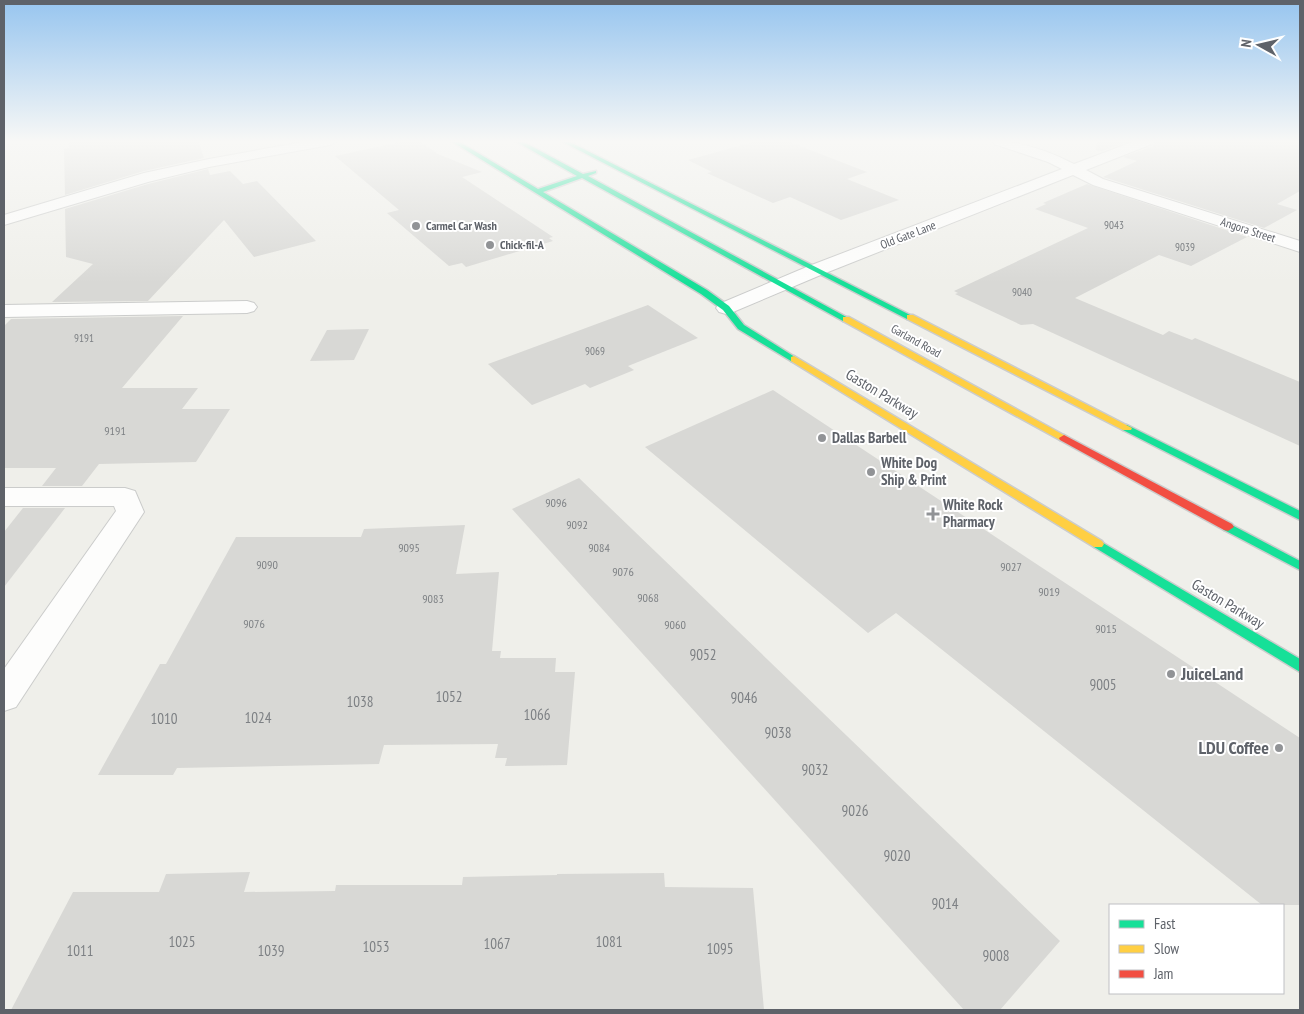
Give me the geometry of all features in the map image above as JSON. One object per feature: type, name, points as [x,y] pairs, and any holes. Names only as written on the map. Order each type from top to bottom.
[{"type":"main road","name":"Gaston Parkway","points":[[533,188],[670,270],[726,308],[741,326],[748,331],[1300,666]]},
{"type":"main road","points":[[539,192],[549,188]]},
{"type":"main road","name":"Garland Road","points":[[606,188],[1300,566]]},
{"type":"main road","name":"Garland Road","points":[[657,188],[1300,516]]},
{"type":"street","points":[[4,220],[110,188]]},
{"type":"street","name":"Old Gate Lane","points":[[726,308],[816,270],[1025,188]]},
{"type":"street","name":"Angora Street","points":[[1118,188],[1300,247]]},
{"type":"street","points":[[4,311],[247,307]]},
{"type":"street","points":[[4,497],[126,497],[130,512],[4,696]]},
{"type":"building","points":[[65,188],[87,188],[65,195]]},
{"type":"building","points":[[134,188],[264,188],[316,241],[254,257],[224,220],[148,301],[52,302],[93,264],[66,257],[65,209]]},
{"type":"building","points":[[373,188],[479,188],[553,237],[549,238],[553,241],[466,267],[462,263],[449,266],[387,213],[399,210]]},
{"type":"building","points":[[741,188],[870,188],[899,200],[841,220],[790,197],[773,203]]},
{"type":"building","points":[[1077,188],[1100,188],[1247,237],[1191,266],[1159,255],[1075,298],[1163,335],[1169,331],[1192,340],[1195,338],[1300,382],[1300,446],[1033,324],[1021,325],[955,294],[958,293],[954,291],[1088,228],[1035,209],[1046,204],[1043,203]]},
{"type":"building","points":[[1139,188],[1300,188],[1300,191],[1277,204],[1297,210],[1264,228]]},
{"type":"building","points":[[648,305],[698,338],[628,366],[634,370],[590,388],[585,384],[532,405],[488,364]]},
{"type":"building","points":[[183,316],[122,388],[198,388],[182,409],[230,409],[196,462],[99,464],[82,486],[42,486],[56,468],[4,468],[4,326],[11,319]]},
{"type":"building","points":[[369,329],[354,360],[310,361],[327,330]]},
{"type":"building","points":[[773,390],[1300,738],[1300,905],[1261,904],[896,613],[868,633],[645,447]]},
{"type":"building","points":[[579,478],[1060,941],[1000,1010],[964,1010],[512,509]]},
{"type":"building","points":[[23,508],[65,508],[4,587],[4,532]]},
{"type":"building","points":[[465,525],[456,574],[499,572],[492,651],[501,651],[500,658],[556,658],[555,672],[575,672],[567,765],[505,766],[507,758],[495,758],[498,744],[384,745],[379,764],[177,768],[173,775],[98,775],[160,664],[166,664],[236,537],[361,537],[364,529]]},
{"type":"building","points":[[250,872],[244,892],[335,891],[336,885],[462,885],[463,877],[664,873],[665,887],[753,888],[764,1010],[11,1010],[73,892],[159,892],[166,874]]},
{"type":"traffic: fast","points":[[532,188],[704,292],[726,308],[741,327],[794,359]]},
{"type":"traffic: fast","points":[[539,191],[547,188]]},
{"type":"traffic: fast","points":[[605,188],[846,319]]},
{"type":"traffic: fast","points":[[657,188],[910,317]]},
{"type":"traffic: fast","points":[[1127,428],[1300,516]]},
{"type":"traffic: fast","points":[[1228,527],[1300,566]]},
{"type":"traffic: fast","points":[[1098,544],[1300,666]]},
{"type":"traffic: slow","points":[[910,317],[1127,428]]},
{"type":"traffic: slow","points":[[846,319],[1064,438]]},
{"type":"traffic: slow","points":[[794,359],[1098,544]]},
{"type":"traffic: jam","points":[[1064,438],[1228,527]]},
{"type":"place","name":"Carmel Car Wash","points":[[416,226]]},
{"type":"place","name":"Chick-fil-A","points":[[490,245]]},
{"type":"place","name":"Dallas Barbell","points":[[822,438]]},
{"type":"place","name":"White Dog Ship & Print","points":[[871,472]]},
{"type":"place","name":"White Rock Pharmacy","points":[[933,514]]},
{"type":"place","name":"JuiceLand","points":[[1171,674]]},
{"type":"place","name":"LDU Coffee","points":[[1279,748]]}]
